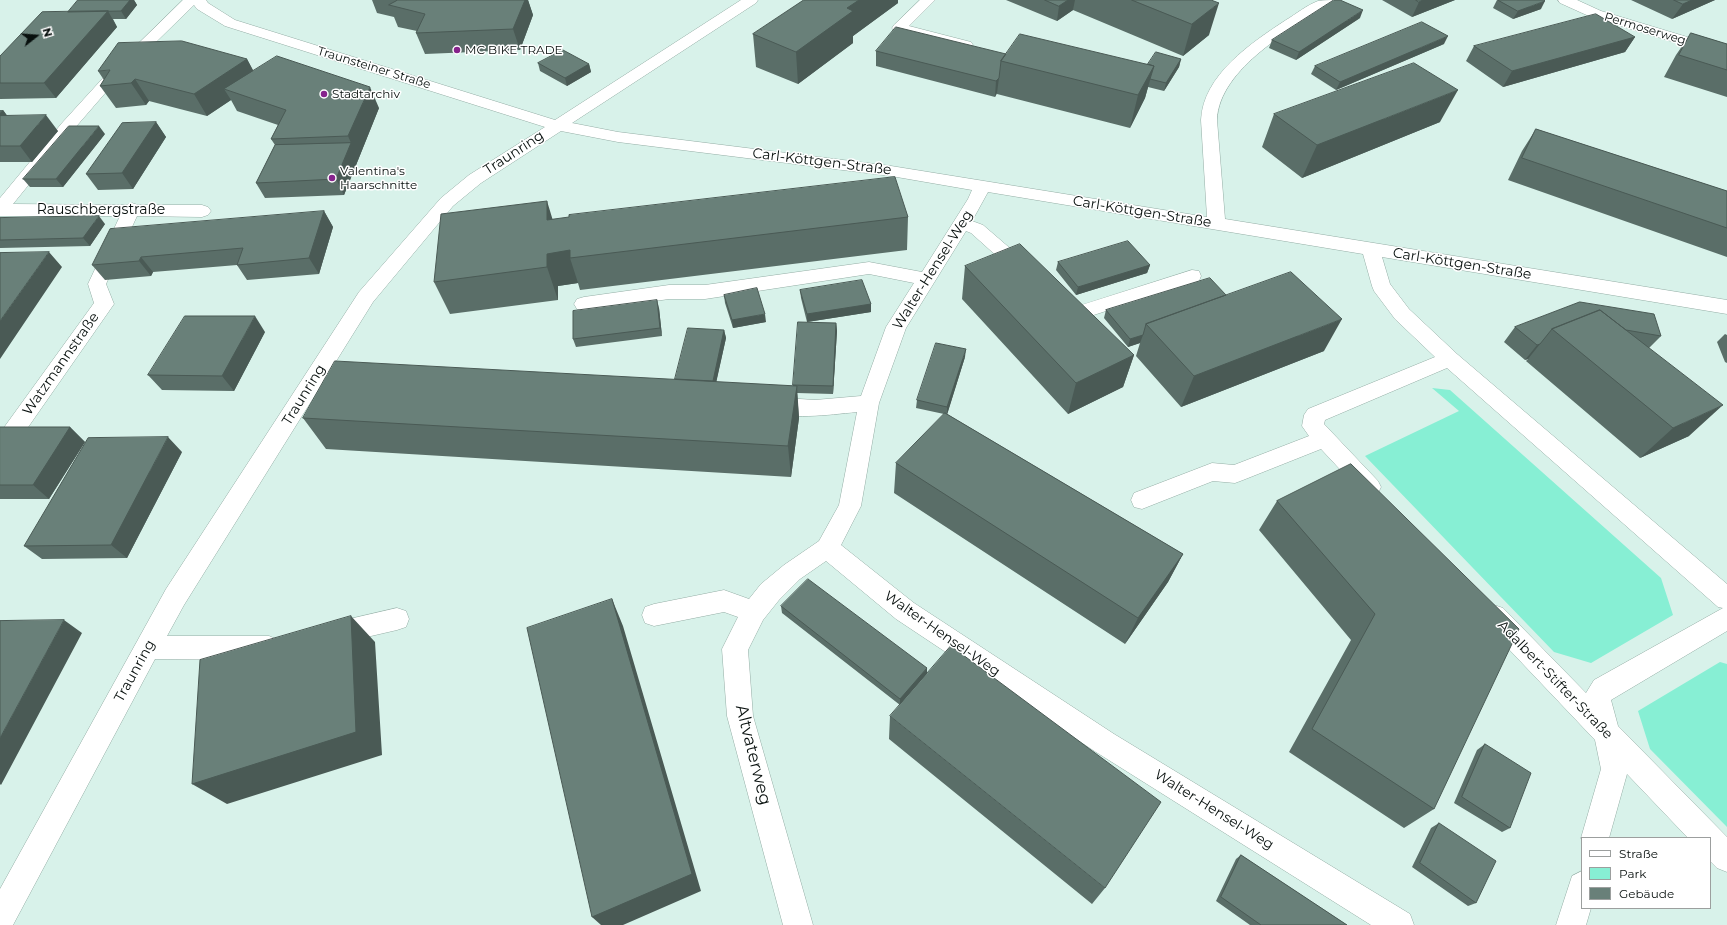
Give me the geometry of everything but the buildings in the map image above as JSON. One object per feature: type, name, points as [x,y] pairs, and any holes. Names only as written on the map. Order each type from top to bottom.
[{"type":"street","points":[[0,209],[68,126],[108,81],[191,0]]},
{"type":"street","name":"Traunsteiner Straße","points":[[199,0],[202,6],[230,23],[556,125]]},
{"type":"street","name":"Traunring","points":[[0,919],[175,597],[366,297],[447,202],[475,179],[556,125],[751,0]]},
{"type":"street","points":[[928,0],[899,28],[983,49]]},
{"type":"street","points":[[1216,224],[1209,129],[1210,107],[1221,82],[1251,53],[1304,15],[1329,0]]},
{"type":"street","name":"Permoserweg","points":[[1565,0],[1596,14],[1727,54]]},
{"type":"street","name":"Carl-Köttgen-Straße","points":[[556,125],[618,137],[890,171],[1727,307]]},
{"type":"street","name":"Walter-Hensel-Weg","points":[[982,186],[977,199],[896,327],[869,403],[850,506],[827,548],[905,610],[1105,744],[1399,925]]},
{"type":"street","name":"Rauschbergstraße","points":[[0,209],[132,209],[202,211]]},
{"type":"street","name":"Watzmannstraße","points":[[0,450],[104,304],[97,284],[132,209]]},
{"type":"street","points":[[962,223],[977,229],[1075,314],[1192,276]]},
{"type":"street","points":[[1371,249],[1381,286],[1402,314],[1450,359],[1727,600]]},
{"type":"street","points":[[584,304],[669,292],[705,292],[869,268],[927,279]]},
{"type":"street","points":[[1383,501],[1313,426],[1315,415],[1450,359]]},
{"type":"street","points":[[314,379],[338,380]]},
{"type":"street","points":[[751,404],[815,408],[869,403]]},
{"type":"street","points":[[1142,500],[1212,472],[1235,474],[1324,439]]},
{"type":"street","name":"Altvaterweg","points":[[798,925],[740,716],[735,649],[754,612],[770,592],[792,572],[827,548]]},
{"type":"street","points":[[654,615],[724,601],[754,612]]},
{"type":"street","name":"Adalbert-Stifter-Straße","points":[[1481,603],[1707,837]]},
{"type":"street","points":[[1595,837],[1615,769],[1613,755],[1598,697],[1603,688],[1727,618]]},
{"type":"street","points":[[148,647],[267,648],[398,619]]},
{"type":"street","points":[[1711,841],[1727,858]]},
{"type":"street","points":[[1571,925],[1581,890]]},
{"type":"green space","points":[[1432,388],[1450,390],[1661,578],[1673,615],[1591,663],[1554,652],[1365,456],[1459,411]]},
{"type":"green space","points":[[1720,662],[1727,664],[1727,827],[1650,749],[1638,711]]},
{"type":"place","name":"MC BIKE TRADE","points":[[457,50]]},
{"type":"place","name":"Stadtarchiv","points":[[324,94]]},
{"type":"place","name":"Valentina's Haarschnitte","points":[[332,178]]}]
